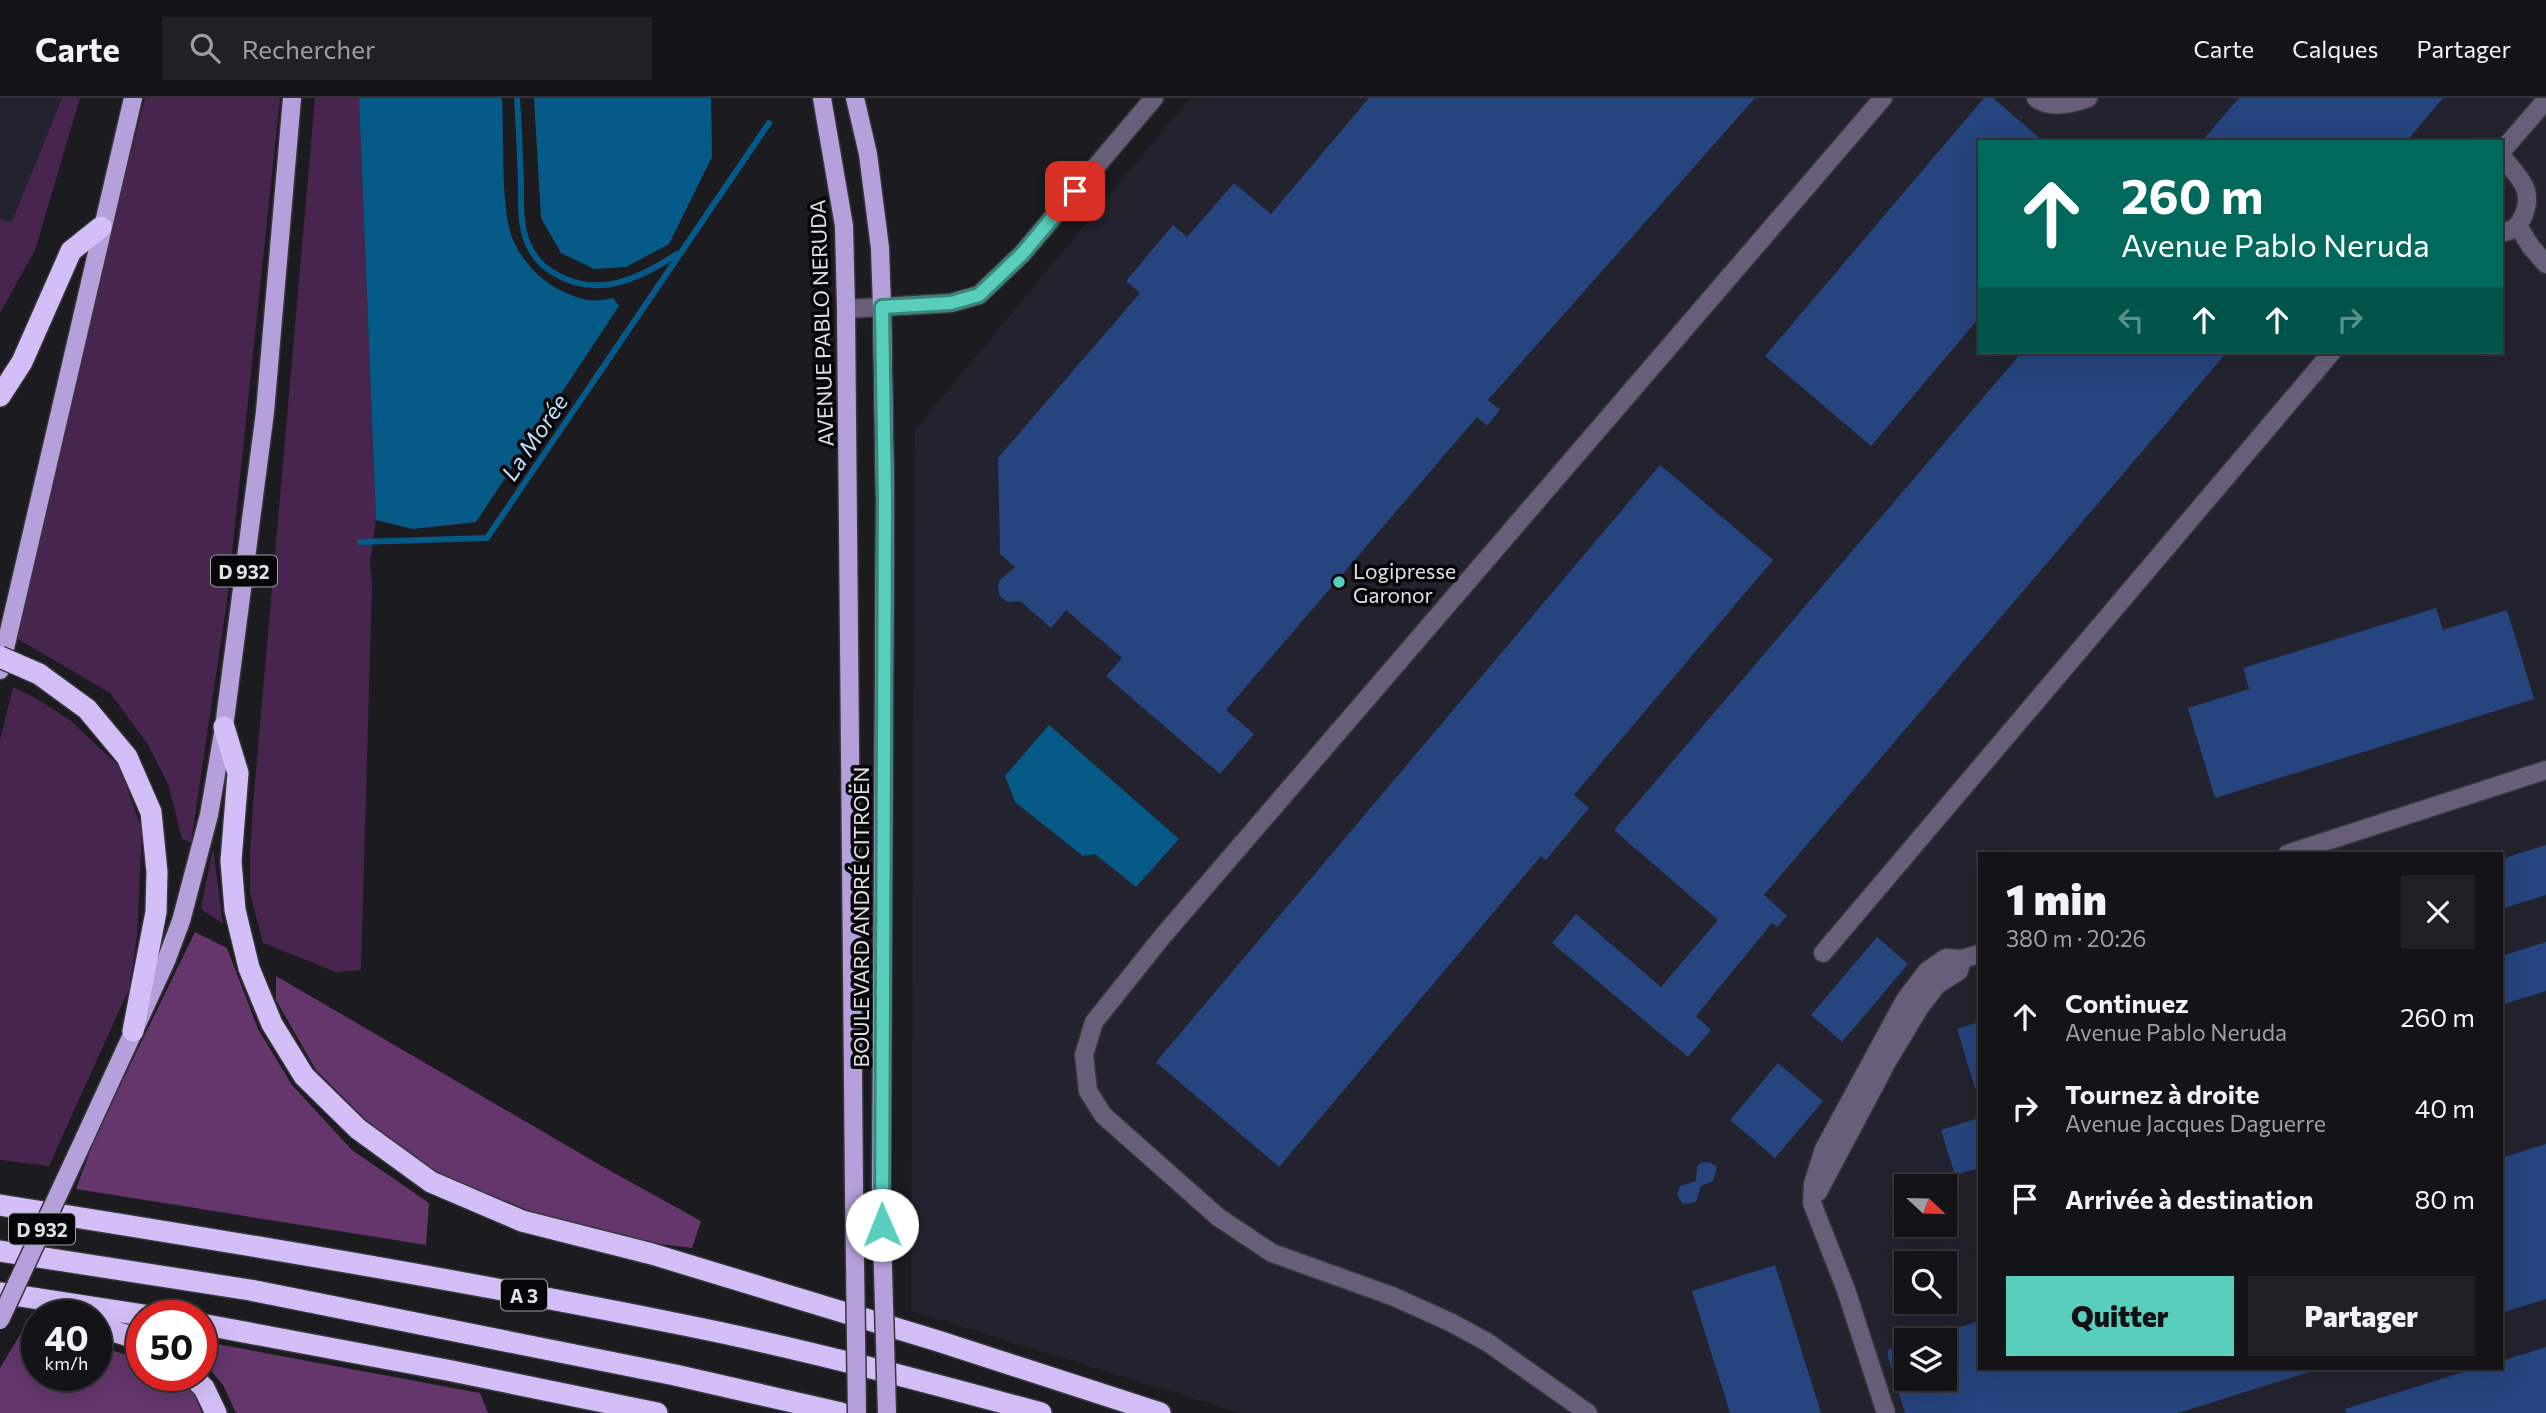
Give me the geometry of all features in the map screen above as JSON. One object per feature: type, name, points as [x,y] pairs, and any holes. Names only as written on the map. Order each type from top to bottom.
[{"type":"highway","points":[[0,396],[22,362],[71,251],[101,227]]},
{"type":"highway","points":[[0,657],[39,674],[87,709],[127,757],[151,812],[157,872],[156,912],[133,1031]]},
{"type":"highway","points":[[224,727],[238,773],[231,861],[235,910],[248,968],[272,1024],[304,1076],[358,1129],[431,1182],[522,1221],[652,1254],[938,1341],[1160,1413]]},
{"type":"highway","name":"A 3","points":[[0,1205],[305,1253],[686,1325],[926,1382],[1041,1413]]},
{"type":"highway","name":"A 3","points":[[0,1251],[250,1290],[675,1375],[841,1413]]},
{"type":"highway","points":[[0,1293],[32,1300]]},
{"type":"highway","points":[[217,1327],[657,1413]]},
{"type":"highway","points":[[205,1391],[216,1413]]},
{"type":"main road","points":[[0,670],[133,98]]},
{"type":"main road","name":"D 932","points":[[0,1320],[166,961],[181,921],[209,815],[224,727],[265,412],[292,98]]},
{"type":"main road","name":"AVENUE PABLO NERUDA","points":[[822,98],[844,226],[849,464]]},
{"type":"main road","points":[[855,98],[869,154],[880,248],[882,307]]},
{"type":"main road","name":"BOULEVARD ANDRÉ CITROËN","points":[[882,307],[884,421],[881,1199],[887,1413]]},
{"type":"main road","name":"BOULEVARD ANDRÉ CITROËN","points":[[849,464],[857,1413]]},
{"type":"street","points":[[846,309],[951,303],[979,295],[1022,254],[1154,98]]},
{"type":"street","points":[[1588,1413],[1487,1342],[1450,1322],[1392,1296],[1272,1253],[1218,1217],[1103,1115],[1088,1091],[1084,1055],[1094,1022],[1162,937],[1883,98]]},
{"type":"street","points":[[2036,98],[2043,104],[2063,104],[2088,98]]},
{"type":"street","points":[[2503,152],[2546,100]]},
{"type":"street","points":[[2503,157],[2526,188],[2526,209],[2509,229],[2546,264]]},
{"type":"street","points":[[1823,953],[2330,354]]},
{"type":"street","points":[[2293,852],[2546,770]]},
{"type":"street","points":[[1886,1413],[1846,1290],[1812,1203],[1888,1060],[1920,1007],[1937,985],[1959,971],[1971,957]]},
{"type":"shaded area","points":[[0,98],[80,98],[35,250],[0,313]]},
{"type":"shaded area","points":[[62,98],[80,98],[35,250],[0,313],[0,220],[12,222]]},
{"type":"shaded area","points":[[145,98],[280,98],[227,601],[191,842],[182,839],[168,784],[147,743],[110,693],[16,638],[93,303]]},
{"type":"shaded area","points":[[315,98],[359,98],[376,520],[370,562],[372,585],[361,970],[336,972],[263,943],[250,893],[253,805]]},
{"type":"shaded area","points":[[1190,98],[2546,98],[2546,1413],[1240,1413],[911,1311],[915,430]]},
{"type":"shaded area","points":[[13,687],[70,720],[119,766],[142,830],[137,936],[129,989],[49,1166],[0,1160],[0,741]]},
{"type":"shaded area","points":[[213,848],[223,924],[201,909]]},
{"type":"shaded area","points":[[195,932],[227,948],[258,1029],[292,1085],[352,1150],[429,1203],[426,1245],[76,1189],[96,1135]]},
{"type":"shaded area","points":[[276,976],[701,1221],[692,1248],[660,1244],[530,1211],[439,1174],[367,1121],[316,1070],[276,1000]]},
{"type":"shaded area","points":[[21,1333],[21,1391],[112,1391],[112,1351],[126,1354],[126,1391],[190,1391],[202,1413],[0,1413],[0,1368]]},
{"type":"shaded area","points":[[217,1344],[480,1393],[488,1413],[236,1413],[217,1378]]},
{"type":"water","points":[[359,98],[502,98],[506,213],[514,242],[522,257],[534,271],[555,287],[587,300],[613,298],[619,306],[476,522],[413,529],[376,520]]},
{"type":"water","points":[[534,98],[711,98],[712,157],[669,244],[626,267],[594,269],[561,253],[541,218]]},
{"type":"water","points":[[1049,725],[1179,839],[1136,887],[1095,854],[1083,856],[1015,802],[1005,776]]},
{"type":"building","points":[[1369,98],[1755,98],[1488,400],[1500,410],[1487,426],[1477,417],[1226,710],[1254,734],[1220,774],[1106,676],[1122,658],[1066,610],[1051,628],[1020,601],[1007,602],[999,595],[998,584],[1015,567],[1000,554],[998,458],[1140,293],[1126,281],[1173,225],[1187,237],[1234,183],[1271,214]]},
{"type":"building","points":[[1984,98],[1993,98],[2042,140],[1978,140],[1978,319],[1871,446],[1765,356]]},
{"type":"building","points":[[2239,98],[2443,98],[2408,140],[2203,140]]},
{"type":"building","points":[[2020,354],[2225,354],[1764,895],[1787,916],[1777,927],[1772,923],[1696,1016],[1711,1030],[1688,1057],[1552,943],[1576,914],[1661,987],[1718,920],[1614,830]]},
{"type":"building","points":[[1660,465],[1773,560],[1574,795],[1589,808],[1546,860],[1541,856],[1279,1167],[1156,1062]]},
{"type":"building","points":[[2436,608],[2443,630],[2507,610],[2534,699],[2215,798],[2188,708],[2249,689],[2243,668]]},
{"type":"building","points":[[2546,845],[2546,895],[2503,908],[2503,858]]},
{"type":"building","points":[[1877,937],[1908,964],[1842,1042],[1811,1015]]},
{"type":"building","points":[[2546,942],[2546,991],[2503,1004],[2503,955]]},
{"type":"building","points":[[1978,1022],[1978,1088],[1975,1088],[1957,1029]]},
{"type":"building","points":[[1778,1063],[1823,1101],[1775,1158],[1730,1120]]},
{"type":"building","points":[[1978,1118],[1978,1168],[1955,1174],[1941,1130]]},
{"type":"building","points":[[2546,1144],[2546,1299],[2503,1312],[2503,1157]]},
{"type":"building","points":[[1709,1162],[1717,1167],[1713,1181],[1701,1186],[1696,1202],[1683,1204],[1677,1195],[1680,1186],[1696,1181],[1697,1167],[1700,1163]]},
{"type":"building","points":[[1775,1265],[1821,1413],[1730,1413],[1692,1291]]},
{"type":"building","points":[[1978,1321],[1978,1370],[2309,1372],[2178,1413],[1905,1413],[1898,1391],[1957,1391],[1957,1328]]},
{"type":"building","points":[[2546,1347],[2546,1413],[2346,1413],[2345,1409],[2470,1370],[2503,1370],[2503,1360]]},
{"type":"building","points":[[1894,1348],[1894,1377],[1888,1357],[1888,1350]]},
{"type":"waterway","name":"La Morée","points":[[517,98],[522,222],[528,244],[541,263],[568,280],[585,285],[601,285],[632,278],[677,254]]},
{"type":"waterway","name":"La Morée","points":[[360,542],[487,538],[769,123]]},
{"type":"place","name":"Logipresse Garonor","points":[[1339,582]]},
{"type":"route","points":[[882,1225],[885,501],[882,307],[951,303],[979,295],[1022,254],[1075,191]]}]
